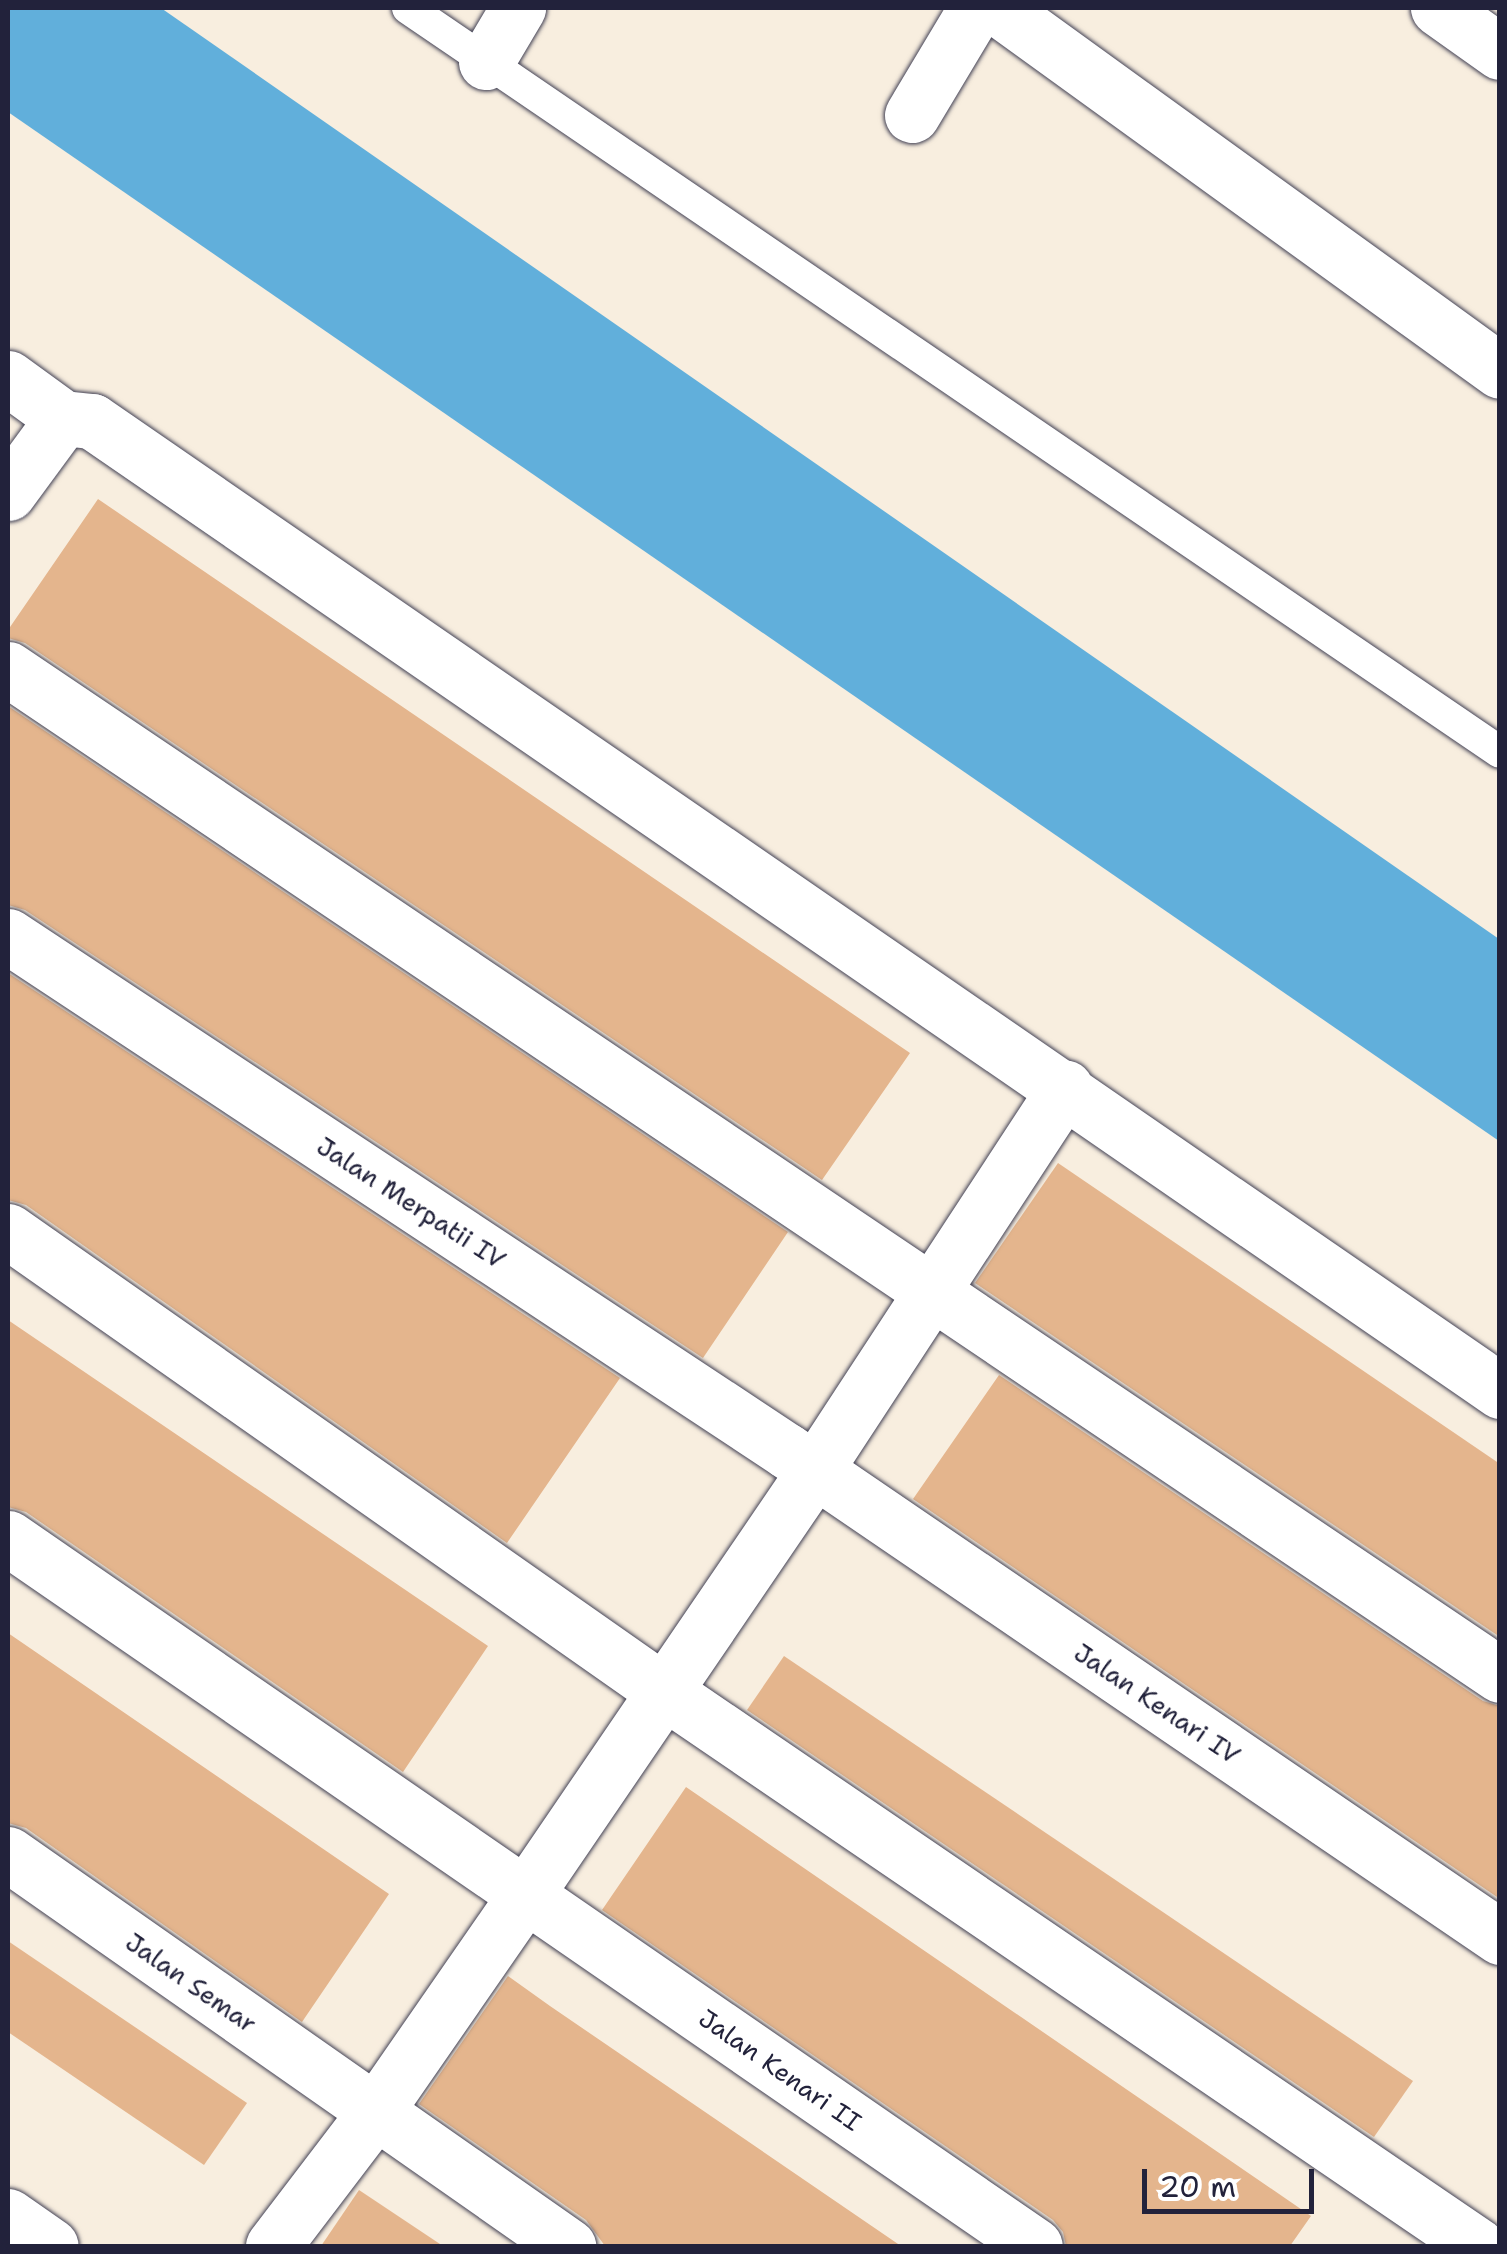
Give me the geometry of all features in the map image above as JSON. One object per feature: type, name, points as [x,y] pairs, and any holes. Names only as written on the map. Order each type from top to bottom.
[{"type":"street","points":[[486,62],[518,8]]},
{"type":"street","points":[[912,114],[976,8]]},
{"type":"street","points":[[998,8],[1500,371]]},
{"type":"street","points":[[1438,8],[1500,52]]},
{"type":"street","points":[[8,378],[63,418],[92,421],[1500,1391]]},
{"type":"street","points":[[8,492],[63,418]]},
{"type":"street","points":[[8,669],[1500,1676]]},
{"type":"street","name":"Jalan Merpatii IV","points":[[8,936],[815,1470]]},
{"type":"street","points":[[273,2246],[375,2112],[526,1894],[815,1470],[1065,1088]]},
{"type":"street","points":[[8,1231],[662,1690],[1479,2235]]},
{"type":"street","name":"Jalan Kenari IV","points":[[815,1470],[1500,1938]]},
{"type":"street","name":"Jalan Kenari II","points":[[8,1538],[1035,2246]]},
{"type":"street","name":"Jalan Semar","points":[[8,1854],[568,2246]]},
{"type":"street","points":[[8,2216],[51,2246]]},
{"type":"lane","points":[[408,8],[1500,752]]},
{"type":"water","points":[[8,8],[161,8],[1499,939],[1499,1141],[8,112]]},
{"type":"building","points":[[98,499],[910,1053],[822,1180],[25,643],[8,638],[8,630]]},
{"type":"building","points":[[8,706],[788,1232],[703,1358],[25,910],[8,905]]},
{"type":"building","points":[[8,973],[620,1378],[507,1543],[26,1205],[8,1200]]},
{"type":"building","points":[[1058,1163],[1500,1464],[1500,1637],[975,1283]]},
{"type":"building","points":[[8,1320],[488,1646],[403,1772],[26,1512],[8,1507]]},
{"type":"building","points":[[999,1375],[1483,1701],[1500,1706],[1500,1899],[913,1499]]},
{"type":"building","points":[[8,1633],[389,1894],[302,2022],[26,1828],[8,1823]]},
{"type":"building","points":[[784,1656],[1413,2081],[1374,2137],[747,1710]]},
{"type":"building","points":[[686,1787],[1311,2216],[1290,2246],[1066,2246],[1063,2232],[1053,2220],[602,1910]]},
{"type":"building","points":[[8,1941],[247,2103],[204,2165],[8,2032]]},
{"type":"building","points":[[508,1976],[901,2246],[605,2246],[586,2220],[419,2104]]},
{"type":"building","points":[[359,2190],[443,2246],[321,2246]]}]
